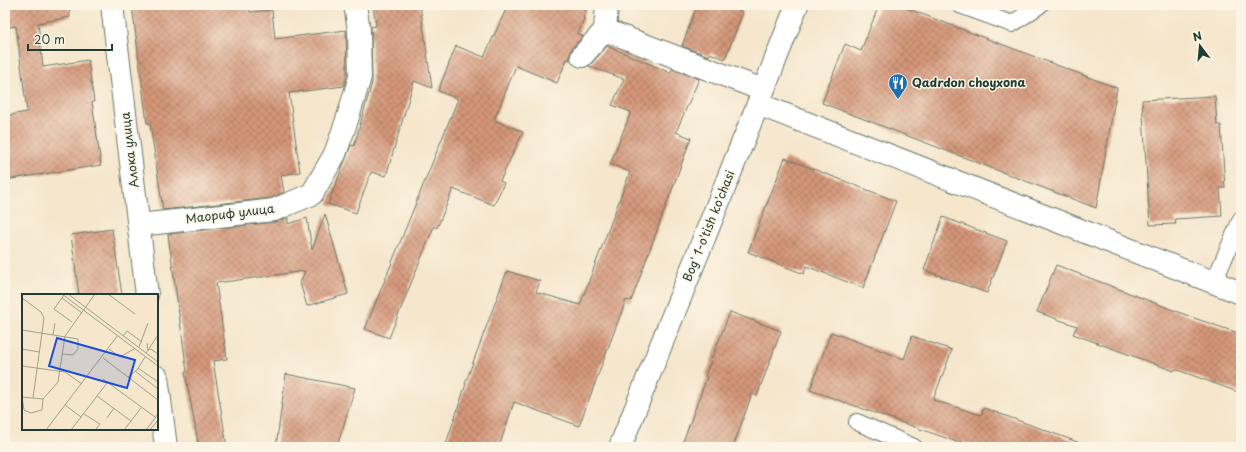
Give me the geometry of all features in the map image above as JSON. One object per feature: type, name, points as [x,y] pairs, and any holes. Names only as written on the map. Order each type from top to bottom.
[{"type":"street","name":"Алока улица","points":[[112,5],[147,294]]},
{"type":"street","name":"Маориф улица","points":[[139,225],[274,210],[312,194],[334,154],[348,117],[360,77],[359,30],[355,5]]},
{"type":"street","points":[[582,56],[604,30],[607,5]]},
{"type":"street","name":"Bog' 1-o'tish ko'chasi","points":[[620,447],[797,5]]},
{"type":"street","points":[[604,30],[761,97],[1241,293]]},
{"type":"street","points":[[158,385],[166,447]]},
{"type":"lane","points":[[960,5],[1012,24],[1040,5]]},
{"type":"lane","points":[[1214,282],[1241,219]]},
{"type":"lane","points":[[857,422],[914,447]]},
{"type":"building","points":[[5,5],[69,5],[70,17],[38,23],[43,67],[88,60],[101,165],[5,180],[5,116],[27,112],[16,26],[5,28]]},
{"type":"building","points":[[132,5],[249,5],[250,12],[272,10],[275,39],[346,30],[347,75],[344,86],[289,93],[300,172],[281,175],[284,192],[271,198],[163,210],[150,123],[147,123]]},
{"type":"building","points":[[373,5],[420,5],[432,88],[414,81],[386,176],[371,172],[356,213],[328,204],[351,145],[354,146],[372,83],[371,27],[376,26]]},
{"type":"building","points":[[508,5],[588,5],[578,34],[583,36],[572,48],[570,60],[567,59],[557,83],[516,66],[494,120],[523,132],[500,181],[504,183],[494,205],[453,189],[437,228],[434,226],[389,338],[365,329],[458,99],[438,91],[456,46],[484,57]]},
{"type":"building","points":[[697,5],[724,5],[743,12],[725,59],[710,53],[709,56],[682,46]]},
{"type":"building","points":[[879,5],[898,5],[1117,88],[1096,208],[822,103],[845,44],[861,51]]},
{"type":"building","points":[[607,46],[671,73],[672,69],[699,79],[676,132],[691,138],[631,301],[626,300],[579,426],[514,402],[499,447],[445,447],[465,384],[507,271],[540,281],[536,292],[580,305],[630,172],[610,164],[631,112],[612,105],[624,79],[589,66]]},
{"type":"building","points":[[1215,96],[1217,125],[1221,125],[1225,188],[1220,188],[1222,216],[1175,219],[1176,224],[1150,225],[1142,100]]},
{"type":"building","points":[[785,158],[896,201],[863,288],[806,266],[804,274],[748,252]]},
{"type":"building","points":[[325,214],[348,294],[307,306],[300,283],[305,271],[216,283],[227,359],[213,361],[227,447],[199,447],[185,372],[187,372],[168,234],[275,222],[288,218],[288,224],[307,218],[312,250]]},
{"type":"building","points":[[943,217],[1007,241],[987,293],[924,270]]},
{"type":"building","points":[[112,229],[122,294],[79,294],[71,235]]},
{"type":"building","points":[[1056,265],[1194,318],[1241,334],[1241,393],[1175,369],[1174,371],[1073,334],[1077,326],[1037,312]]},
{"type":"building","points":[[730,312],[781,331],[757,396],[752,394],[733,447],[681,447],[707,377],[705,376]]},
{"type":"building","points":[[831,332],[904,359],[912,336],[952,350],[933,400],[981,415],[984,408],[1083,444],[1083,447],[976,447],[960,441],[960,443],[810,390]]},
{"type":"building","points":[[286,374],[355,388],[337,447],[276,447]]},
{"type":"place","name":"Qadrdon choyxona","points":[[898,100]]}]
